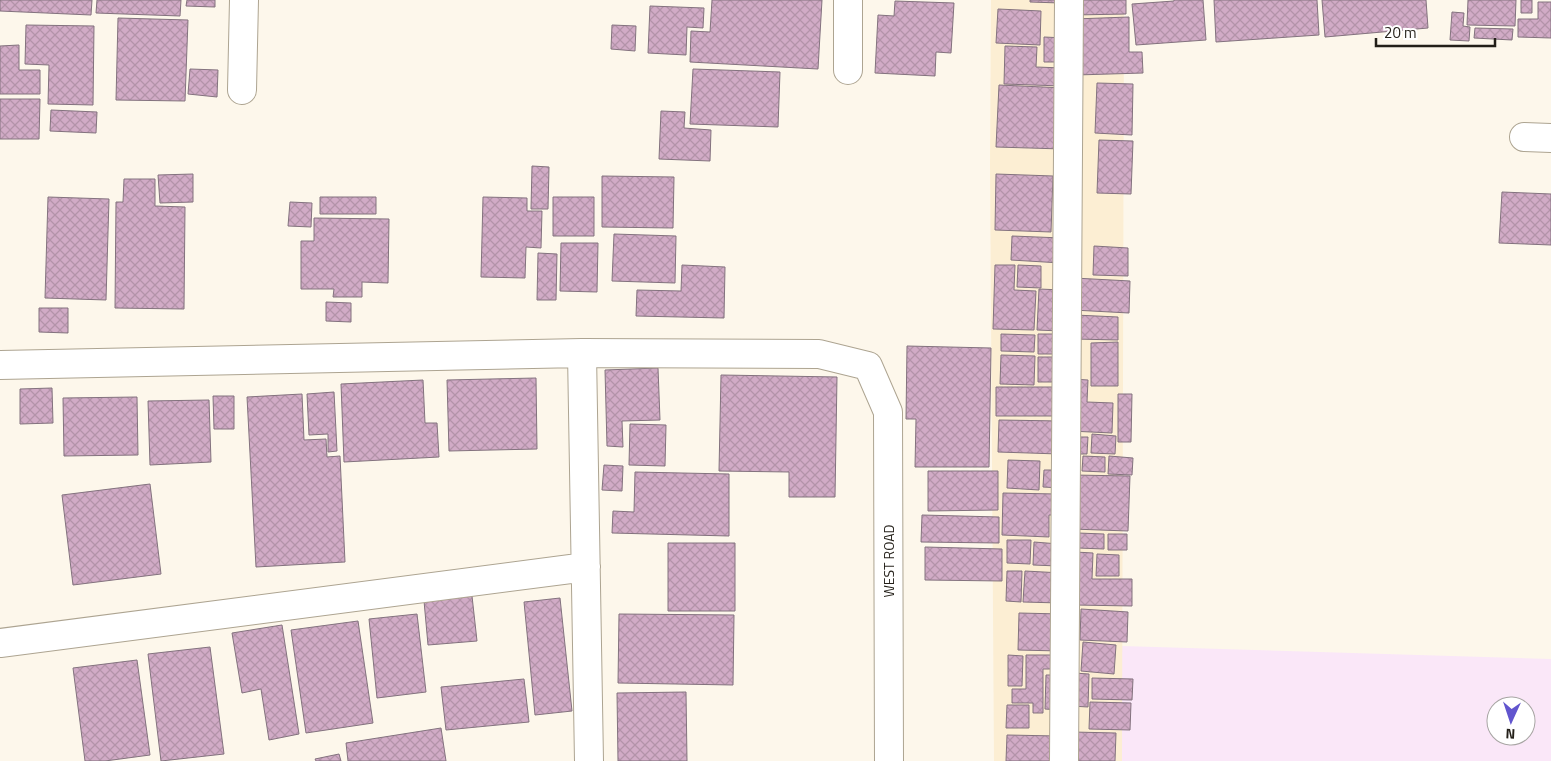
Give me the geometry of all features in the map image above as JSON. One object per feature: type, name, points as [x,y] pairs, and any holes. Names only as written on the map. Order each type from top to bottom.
[{"type":"street","points":[[242,90],[244,0]]},
{"type":"street","points":[[848,0],[848,70]]},
{"type":"street","points":[[1064,761],[1069,0]]},
{"type":"street","points":[[1524,137],[1551,138]]},
{"type":"street","points":[[0,365],[582,353],[589,761]]},
{"type":"street","name":"WEST ROAD","points":[[582,353],[819,354],[868,366],[888,412],[889,761]]},
{"type":"street","points":[[0,643],[586,567]]},
{"type":"shaded area","points":[[991,0],[1124,0],[1122,761],[994,761],[990,165]]},
{"type":"shaded area","points":[[1122,646],[1551,659],[1551,761],[1122,761]]},
{"type":"building","points":[[0,0],[92,0],[91,15],[0,11]]},
{"type":"building","points":[[97,0],[181,0],[180,16],[96,13]]},
{"type":"building","points":[[187,0],[215,0],[215,7],[186,6]]},
{"type":"building","points":[[712,0],[822,0],[818,69],[690,62],[691,31],[710,32]]},
{"type":"building","points":[[1030,0],[1060,0],[1060,3],[1030,2]]},
{"type":"building","points":[[1074,0],[1126,0],[1126,14],[1074,15]]},
{"type":"building","points":[[1174,0],[1203,0],[1206,40],[1136,45],[1132,4]]},
{"type":"building","points":[[1214,0],[1317,0],[1319,35],[1216,42]]},
{"type":"building","points":[[1322,0],[1426,0],[1428,28],[1325,37]]},
{"type":"building","points":[[1468,0],[1516,0],[1515,26],[1467,25]]},
{"type":"building","points":[[1521,0],[1532,0],[1532,13],[1521,13]]},
{"type":"building","points":[[895,1],[954,3],[951,53],[936,52],[935,76],[875,73],[878,15],[894,16]]},
{"type":"building","points":[[1538,2],[1551,2],[1551,38],[1518,37],[1518,19],[1538,19]]},
{"type":"building","points":[[650,6],[704,8],[703,28],[687,27],[686,55],[648,53]]},
{"type":"building","points":[[998,9],[1041,11],[1040,45],[996,43]]},
{"type":"building","points":[[1452,12],[1464,13],[1463,26],[1470,27],[1469,41],[1450,40]]},
{"type":"building","points":[[1129,17],[1129,52],[1142,52],[1143,73],[1076,75],[1074,19]]},
{"type":"building","points":[[118,18],[188,20],[185,101],[116,100]]},
{"type":"building","points":[[26,25],[94,26],[93,105],[48,104],[49,65],[25,64]]},
{"type":"building","points":[[612,25],[636,26],[635,51],[611,49]]},
{"type":"building","points":[[1475,28],[1513,29],[1512,40],[1474,38]]},
{"type":"building","points":[[1044,37],[1065,38],[1064,62],[1044,62]]},
{"type":"building","points":[[19,45],[19,70],[40,70],[40,94],[0,94],[0,46]]},
{"type":"building","points":[[1005,46],[1037,47],[1036,67],[1063,68],[1062,86],[1004,84]]},
{"type":"building","points":[[190,69],[218,70],[217,97],[188,94]]},
{"type":"building","points":[[693,69],[780,72],[778,127],[690,124]]},
{"type":"building","points":[[1097,83],[1133,84],[1132,135],[1095,133]]},
{"type":"building","points":[[999,85],[1065,88],[1062,149],[996,147]]},
{"type":"building","points":[[0,99],[40,99],[39,139],[0,139]]},
{"type":"building","points":[[51,110],[97,112],[96,133],[50,131]]},
{"type":"building","points":[[661,111],[685,112],[684,128],[711,130],[710,161],[659,159]]},
{"type":"building","points":[[1099,140],[1133,141],[1131,194],[1097,193]]},
{"type":"building","points":[[532,166],[549,167],[548,209],[531,209]]},
{"type":"building","points":[[193,174],[193,202],[160,203],[158,175]]},
{"type":"building","points":[[996,174],[1053,176],[1051,232],[995,230]]},
{"type":"building","points":[[602,176],[674,177],[673,228],[602,227]]},
{"type":"building","points":[[124,179],[155,179],[155,206],[185,207],[184,309],[115,308],[116,202],[123,202]]},
{"type":"building","points":[[1502,192],[1551,194],[1551,245],[1499,243]]},
{"type":"building","points":[[48,197],[109,199],[106,300],[45,298]]},
{"type":"building","points":[[320,197],[376,197],[376,214],[320,214]]},
{"type":"building","points":[[483,197],[527,198],[527,211],[542,211],[541,248],[526,247],[525,278],[481,277]]},
{"type":"building","points":[[553,197],[594,197],[594,236],[553,236]]},
{"type":"building","points":[[290,202],[312,203],[311,227],[288,226]]},
{"type":"building","points":[[314,218],[389,219],[388,283],[362,282],[362,297],[333,297],[334,289],[301,289],[301,241],[314,241]]},
{"type":"building","points":[[614,234],[676,236],[675,283],[612,281]]},
{"type":"building","points":[[1012,236],[1062,238],[1061,263],[1011,260]]},
{"type":"building","points":[[561,243],[598,243],[597,292],[560,291]]},
{"type":"building","points":[[1094,246],[1128,248],[1128,276],[1093,275]]},
{"type":"building","points":[[538,253],[557,254],[556,300],[537,300]]},
{"type":"building","points":[[682,265],[725,267],[724,318],[636,316],[637,290],[681,291]]},
{"type":"building","points":[[995,265],[1015,265],[1014,290],[1036,291],[1034,330],[993,329]]},
{"type":"building","points":[[1018,265],[1041,266],[1041,288],[1017,287]]},
{"type":"building","points":[[1074,278],[1130,281],[1129,313],[1073,310]]},
{"type":"building","points":[[1039,289],[1062,290],[1061,331],[1037,330]]},
{"type":"building","points":[[326,302],[351,303],[351,322],[326,321]]},
{"type":"building","points":[[39,308],[68,308],[68,333],[39,332]]},
{"type":"building","points":[[1075,315],[1118,317],[1118,340],[1075,339]]},
{"type":"building","points":[[1001,334],[1035,335],[1034,352],[1001,351]]},
{"type":"building","points":[[1038,334],[1060,334],[1060,354],[1038,354]]},
{"type":"building","points":[[1118,342],[1118,386],[1091,386],[1091,343]]},
{"type":"building","points":[[907,346],[991,348],[989,467],[915,467],[916,419],[906,419]]},
{"type":"building","points":[[1001,355],[1035,356],[1034,385],[1000,384]]},
{"type":"building","points":[[1038,357],[1064,357],[1064,382],[1038,382]]},
{"type":"building","points":[[658,368],[660,420],[622,421],[623,447],[607,446],[605,370]]},
{"type":"building","points":[[721,375],[837,377],[835,497],[789,497],[789,472],[719,471]]},
{"type":"building","points":[[536,378],[537,449],[449,451],[447,380]]},
{"type":"building","points":[[1072,379],[1088,380],[1087,402],[1113,403],[1112,433],[1070,431]]},
{"type":"building","points":[[423,380],[425,423],[437,423],[439,457],[344,462],[341,384]]},
{"type":"building","points":[[996,387],[1060,387],[1060,416],[996,416]]},
{"type":"building","points":[[52,388],[53,423],[20,424],[20,389]]},
{"type":"building","points":[[334,392],[337,451],[328,452],[328,434],[309,435],[307,394]]},
{"type":"building","points":[[302,394],[304,440],[326,439],[327,457],[340,456],[345,562],[256,567],[247,397]]},
{"type":"building","points":[[1118,394],[1132,394],[1131,442],[1118,442]]},
{"type":"building","points":[[213,396],[234,396],[234,429],[214,429]]},
{"type":"building","points":[[137,397],[138,455],[64,456],[63,398]]},
{"type":"building","points":[[209,400],[211,462],[150,465],[148,401]]},
{"type":"building","points":[[999,420],[1060,421],[1059,454],[998,452]]},
{"type":"building","points":[[630,424],[666,425],[665,466],[629,465]]},
{"type":"building","points":[[1092,434],[1116,436],[1115,454],[1091,453]]},
{"type":"building","points":[[1071,437],[1088,437],[1087,454],[1071,454]]},
{"type":"building","points":[[1083,456],[1105,457],[1105,472],[1082,471]]},
{"type":"building","points":[[1109,456],[1133,458],[1132,475],[1108,474]]},
{"type":"building","points":[[1008,460],[1040,461],[1039,490],[1007,488]]},
{"type":"building","points":[[604,465],[623,466],[622,491],[602,490]]},
{"type":"building","points":[[1044,470],[1062,470],[1061,488],[1043,487]]},
{"type":"building","points":[[928,471],[998,471],[998,510],[928,511]]},
{"type":"building","points":[[635,472],[729,474],[729,536],[612,533],[613,511],[634,512]]},
{"type":"building","points":[[1073,475],[1130,476],[1128,531],[1072,529]]},
{"type":"building","points":[[150,484],[161,574],[73,585],[62,495]]},
{"type":"building","points":[[1003,493],[1057,494],[1056,515],[1049,515],[1049,537],[1002,535]]},
{"type":"building","points":[[922,515],[999,517],[999,543],[921,542]]},
{"type":"building","points":[[1078,533],[1104,534],[1104,549],[1078,548]]},
{"type":"building","points":[[1108,534],[1127,534],[1127,550],[1108,550]]},
{"type":"building","points":[[1007,540],[1031,540],[1030,564],[1007,563]]},
{"type":"building","points":[[1034,542],[1059,544],[1058,566],[1033,565]]},
{"type":"building","points":[[668,543],[735,543],[735,611],[668,611]]},
{"type":"building","points":[[925,547],[1002,549],[1002,581],[925,580]]},
{"type":"building","points":[[1075,552],[1093,553],[1092,579],[1132,579],[1132,606],[1075,605]]},
{"type":"building","points":[[1097,554],[1119,555],[1119,576],[1096,576]]},
{"type":"building","points":[[1007,571],[1022,571],[1021,602],[1006,601]]},
{"type":"building","points":[[1025,571],[1062,573],[1060,603],[1023,602]]},
{"type":"building","points":[[472,596],[477,641],[428,645],[424,601]]},
{"type":"building","points":[[560,598],[572,711],[535,715],[524,602]]},
{"type":"building","points":[[1081,609],[1128,612],[1127,642],[1080,640]]},
{"type":"building","points":[[1019,613],[1061,614],[1060,651],[1018,650]]},
{"type":"building","points":[[417,614],[426,692],[377,698],[369,619]]},
{"type":"building","points":[[619,614],[734,615],[733,685],[618,683]]},
{"type":"building","points":[[358,621],[373,723],[306,733],[291,630]]},
{"type":"building","points":[[282,625],[299,734],[269,740],[261,689],[242,693],[232,633]]},
{"type":"building","points":[[1083,642],[1116,645],[1114,674],[1081,671]]},
{"type":"building","points":[[210,647],[224,754],[161,761],[148,654]]},
{"type":"building","points":[[1008,655],[1023,656],[1022,686],[1008,686]]},
{"type":"building","points":[[1026,655],[1061,655],[1061,669],[1043,669],[1043,713],[1033,713],[1033,703],[1012,703],[1012,689],[1026,689]]},
{"type":"building","points":[[137,660],[150,755],[105,761],[85,761],[73,668]]},
{"type":"building","points":[[1074,673],[1089,674],[1088,707],[1071,706]]},
{"type":"building","points":[[1046,675],[1061,675],[1060,710],[1045,709]]},
{"type":"building","points":[[1092,678],[1133,679],[1132,700],[1092,699]]},
{"type":"building","points":[[524,679],[529,722],[446,730],[441,687]]},
{"type":"building","points":[[686,692],[687,761],[618,761],[617,693]]},
{"type":"building","points":[[1090,702],[1131,703],[1130,730],[1089,729]]},
{"type":"building","points":[[1007,705],[1029,705],[1029,728],[1006,728]]},
{"type":"building","points":[[441,728],[446,761],[348,761],[346,743]]},
{"type":"building","points":[[1073,732],[1116,733],[1115,761],[1072,761]]},
{"type":"building","points":[[1007,735],[1057,736],[1056,761],[1006,761]]},
{"type":"building","points":[[339,754],[341,761],[316,761],[315,759]]}]
